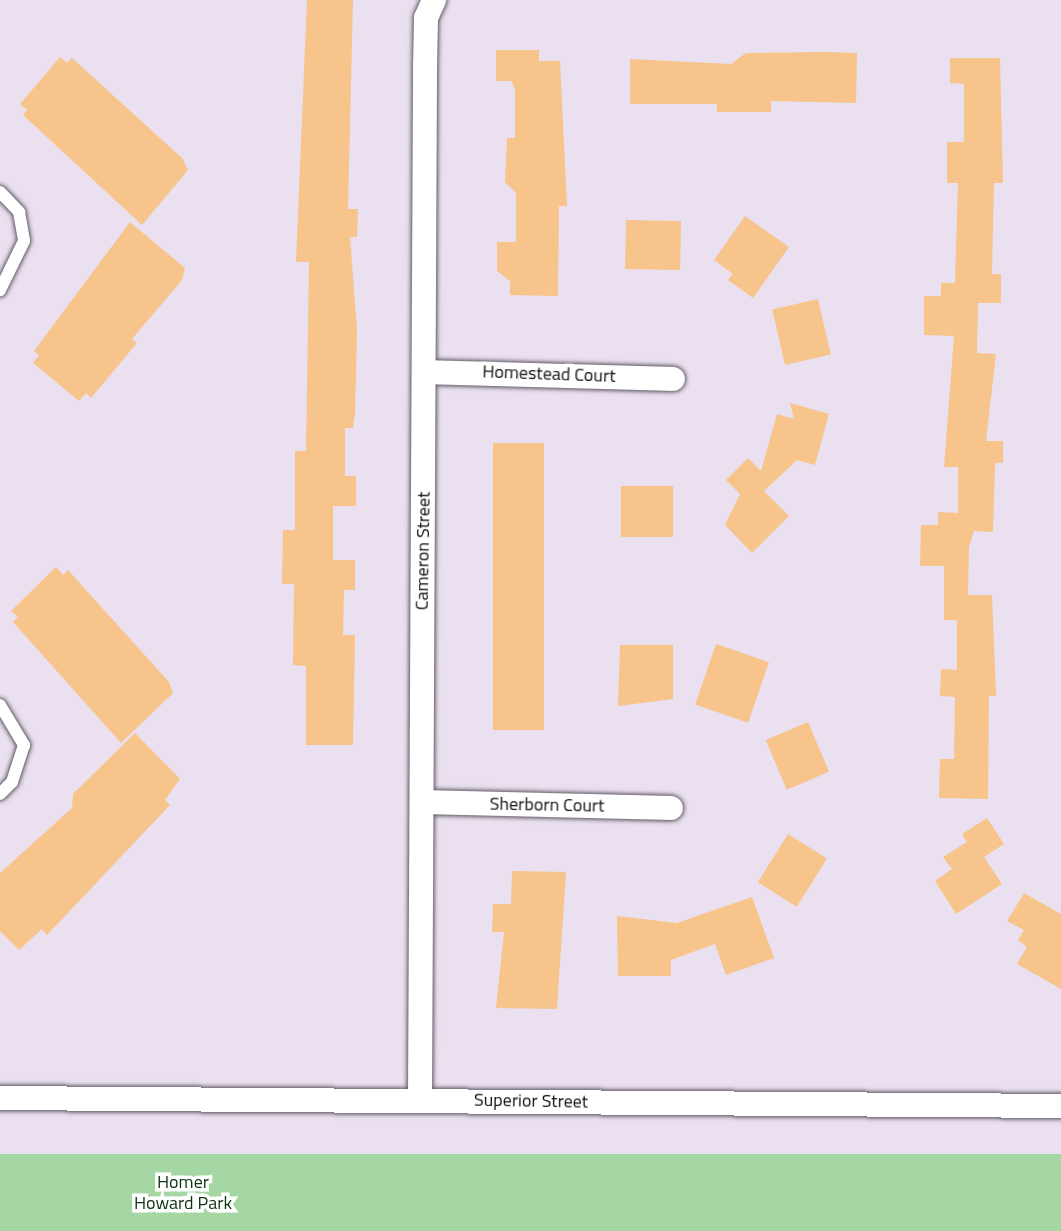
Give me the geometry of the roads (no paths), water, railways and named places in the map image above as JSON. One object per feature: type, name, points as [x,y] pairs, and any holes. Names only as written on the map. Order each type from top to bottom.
[{"type":"street","name":"Cameron Street","points":[[420,1100],[425,67],[433,1]]},
{"type":"street","name":"Homestead Court","points":[[425,372],[673,379]]},
{"type":"street","name":"Sherborn Court","points":[[423,802],[671,808]]},
{"type":"street","name":"Superior Street","points":[[0,1098],[1061,1106]]},
{"type":"lane","points":[[0,192],[19,212],[24,241],[0,290]]},
{"type":"lane","points":[[0,705],[24,745],[12,782],[0,794]]},
{"type":"park label","name":"Homer Howard Park","points":[[183,1193]]}]
